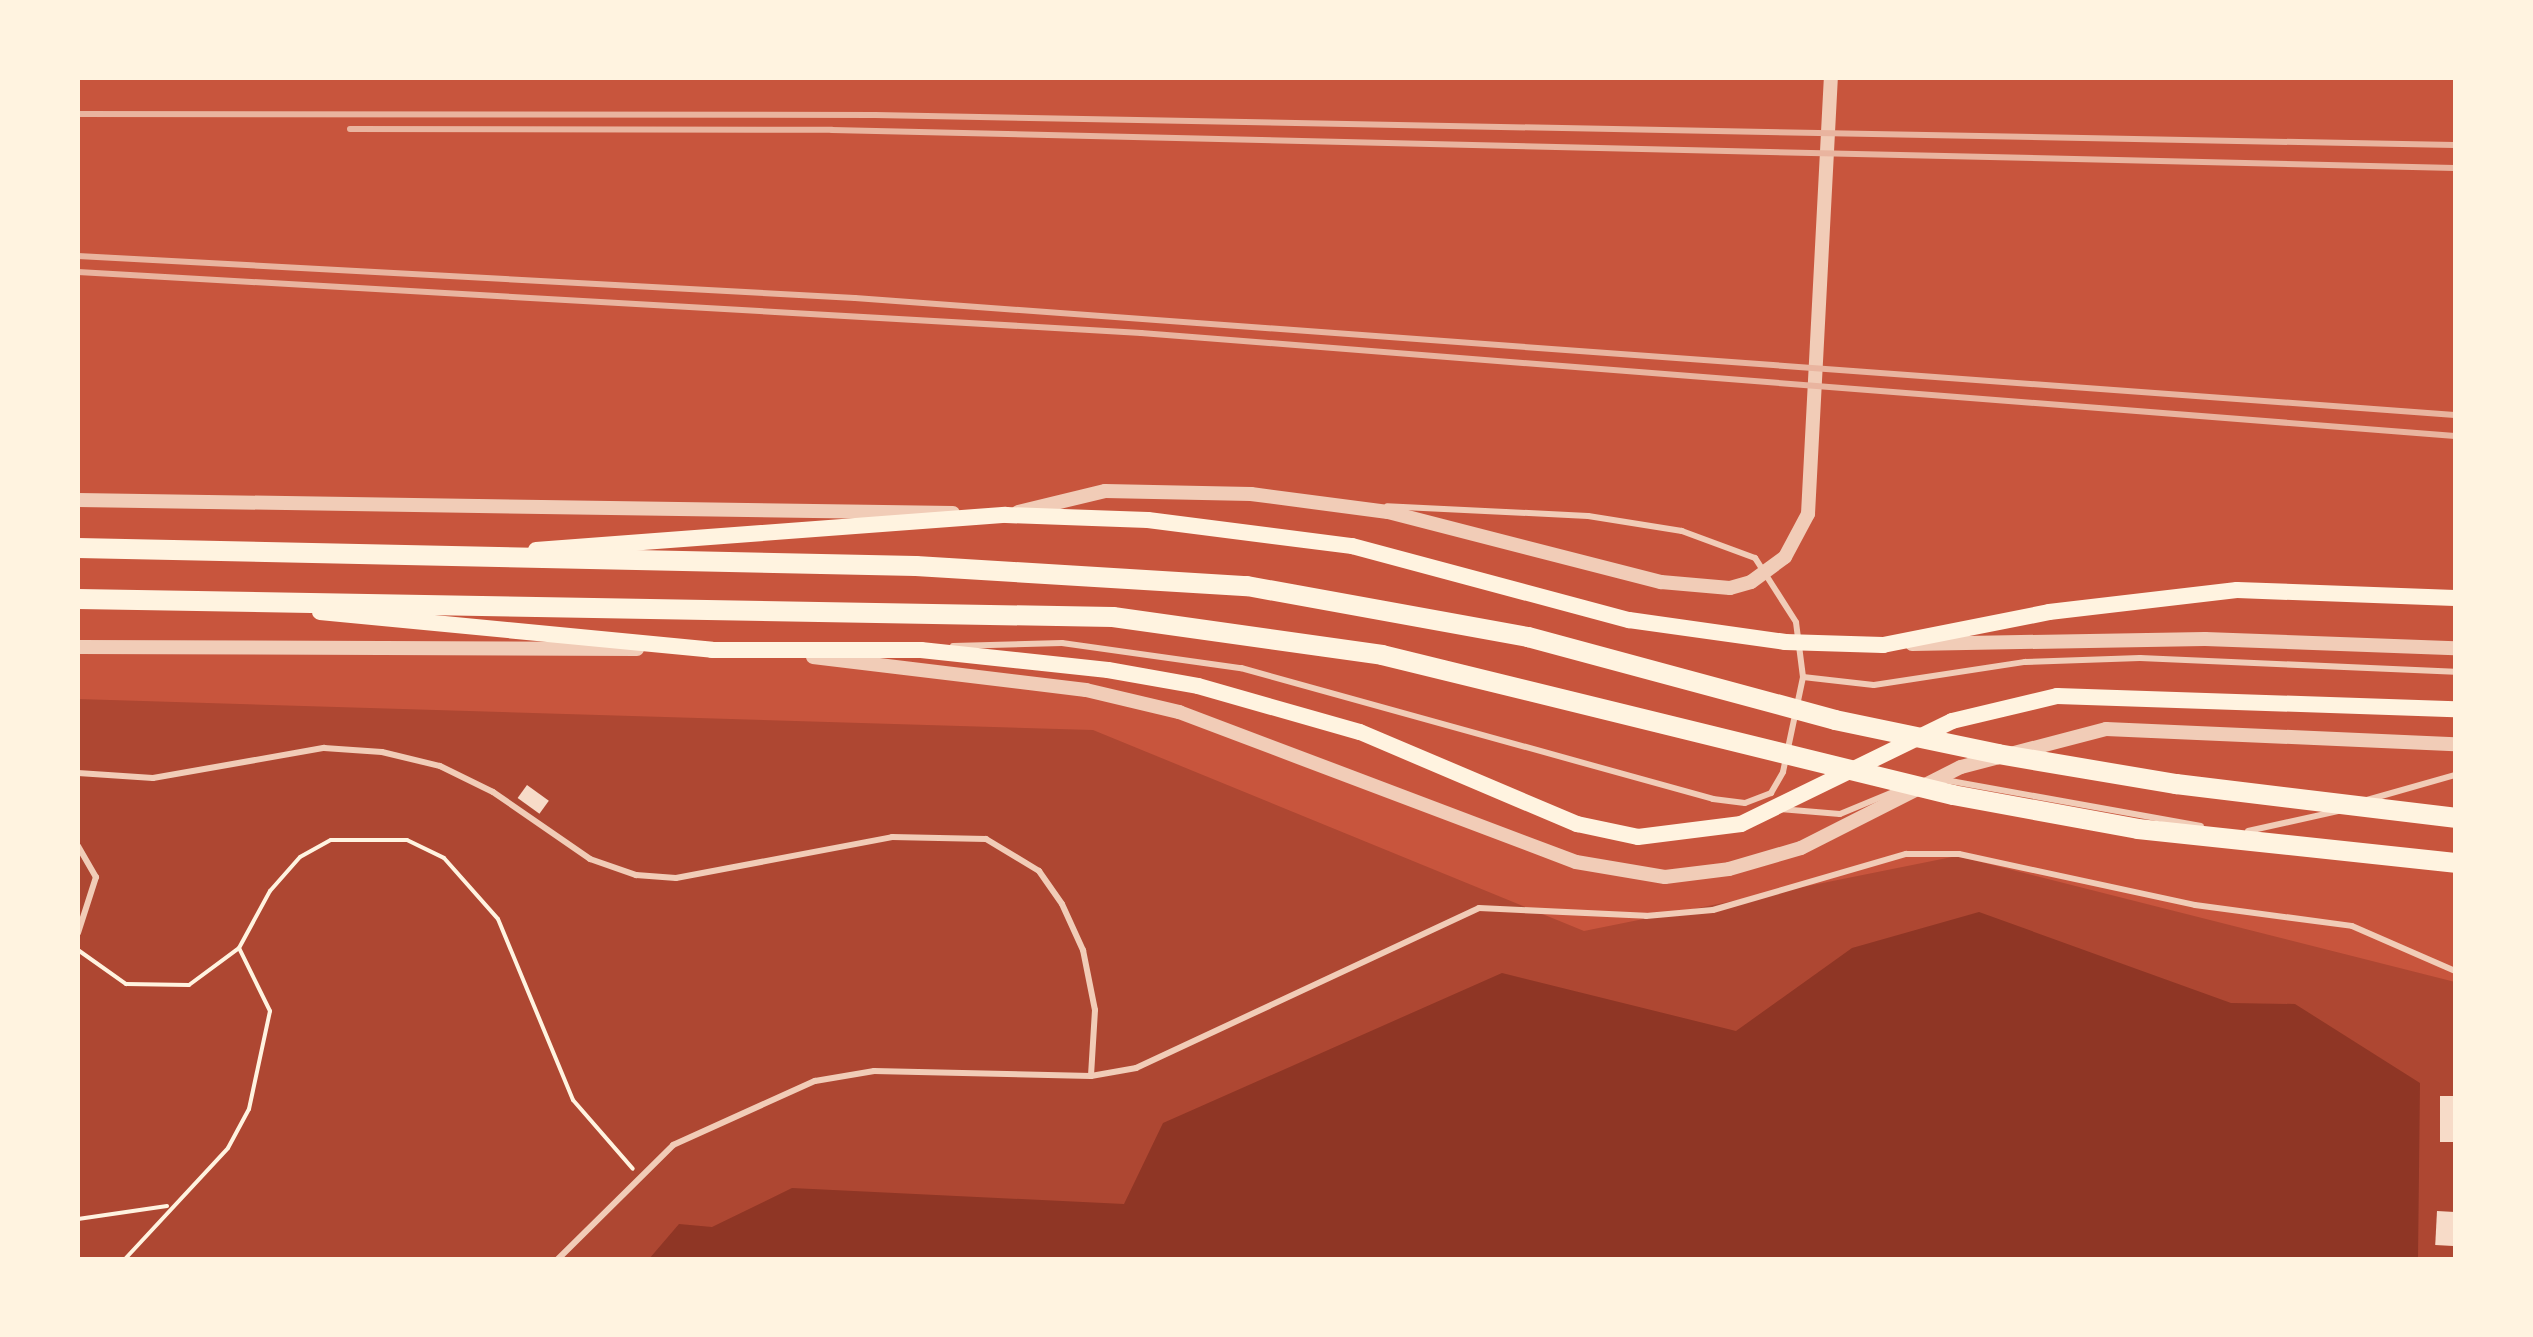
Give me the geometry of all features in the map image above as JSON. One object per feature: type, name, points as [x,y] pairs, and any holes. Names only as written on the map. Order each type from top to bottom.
[{"type":"main road","points":[[449,556],[1006,515],[1295,536],[1540,599],[1713,637],[1883,645],[2049,612],[2237,590],[2455,598]]},
{"type":"main road","points":[[78,548],[1094,572],[1381,606],[1528,637],[1835,720],[1998,754],[2191,786],[2455,818]]},
{"type":"main road","points":[[78,599],[1113,617],[1382,655],[1968,798],[2138,829],[2455,863]]},
{"type":"main road","points":[[199,600],[712,650],[921,650],[1108,670],[1276,707],[1360,732],[1577,824],[1638,837],[1741,824],[1952,721],[2057,696],[2455,709]]},
{"type":"street","points":[[78,500],[1006,515],[1105,491],[1251,494],[1350,507],[1716,588],[1770,571],[1808,514],[1831,78]]},
{"type":"street","points":[[1883,645],[2205,639],[2455,648]]},
{"type":"street","points":[[78,647],[712,650],[860,660],[1086,690],[1264,741],[1576,862],[1665,877],[1729,869],[1801,848],[1961,767],[2106,729],[2455,744]]},
{"type":"lane","points":[[1350,507],[1513,508],[1727,543],[1755,558],[1782,593],[1796,622],[1803,677],[1783,772],[1771,793],[1745,803]]},
{"type":"lane","points":[[921,650],[1062,643],[1241,668],[1745,803],[1840,814],[1934,779],[2261,832],[2455,775]]},
{"type":"lane","points":[[1803,677],[1874,685],[2025,662],[2140,658],[2455,672]]},
{"type":"lane","points":[[78,773],[153,778],[324,748],[382,752],[440,766],[493,792],[590,859],[636,875],[676,878],[892,837],[986,839],[1039,871],[1067,915],[1095,1010],[1091,1076]]},
{"type":"lane","points":[[78,846],[96,877],[78,933]]},
{"type":"lane","points":[[558,1259],[639,1175],[673,1145],[815,1081],[874,1071],[1091,1076],[1136,1068],[1479,908],[1646,916],[1713,910],[1906,854],[1959,854],[2195,905],[2352,926],[2455,971]]},
{"type":"path","points":[[78,950],[126,984],[168,989],[189,985],[239,948],[270,891],[300,857],[331,840],[407,840],[444,858],[498,919],[573,1100],[639,1175]]},
{"type":"path","points":[[125,1259],[167,1206],[228,1148],[249,1109],[270,1011],[239,948]]},
{"type":"path","points":[[78,1219],[167,1206]]},
{"type":"shaded area","points":[[78,699],[1093,730],[1584,931],[1957,856],[2455,982],[2455,1259],[78,1259]]},
{"type":"shaded area","points":[[1979,912],[2231,1003],[2295,1004],[2420,1083],[2418,1259],[649,1259],[679,1224],[712,1227],[792,1188],[1124,1204],[1163,1123],[1502,973],[1736,1031],[1852,948]]},
{"type":"building","points":[[527,785],[549,801],[539,814],[518,798]]},
{"type":"building","points":[[2440,1096],[2455,1096],[2455,1142],[2440,1142]]},
{"type":"building","points":[[2437,1211],[2455,1212],[2453,1246],[2435,1245]]},
{"type":"railway","points":[[78,114],[875,115],[2455,145]]},
{"type":"railway","points":[[350,129],[832,130],[2455,168]]},
{"type":"railway","points":[[78,256],[855,298],[2455,415]]},
{"type":"railway","points":[[78,272],[1141,333],[2455,436]]}]
